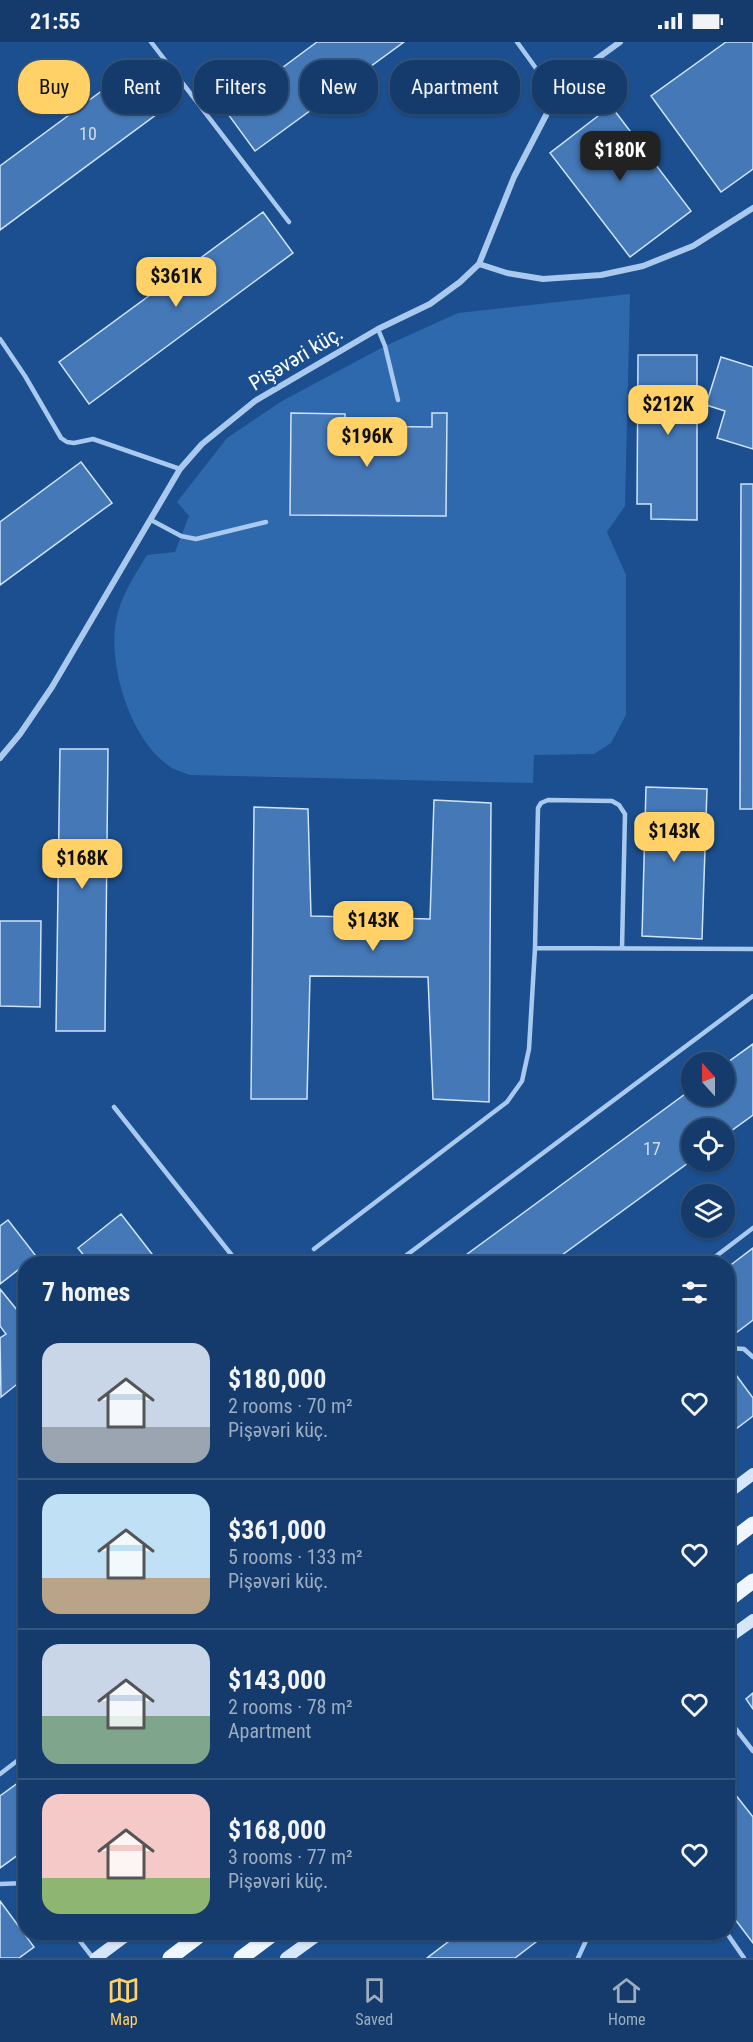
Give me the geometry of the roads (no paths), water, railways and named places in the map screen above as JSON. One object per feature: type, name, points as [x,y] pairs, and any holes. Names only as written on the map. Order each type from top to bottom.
[{"type":"main road","points":[[735,1488],[753,1474]]},
{"type":"main road","points":[[735,1538],[753,1524]]},
{"type":"main road","points":[[735,1594],[753,1581]]},
{"type":"main road","points":[[735,1633],[753,1620]]},
{"type":"main road","points":[[94,1958],[120,1940]]},
{"type":"main road","points":[[170,1958],[194,1940]]},
{"type":"main road","points":[[241,1958],[265,1940]]},
{"type":"main road","points":[[286,1958],[311,1940]]},
{"type":"street","points":[[595,60],[620,42]]},
{"type":"street","points":[[547,114],[514,177],[478,264],[507,273],[543,279],[602,275],[643,266],[693,246],[753,208]]},
{"type":"street","name":"Pişəvəri küç.","points":[[0,758],[20,734],[52,687],[180,469],[202,444],[255,401],[378,329],[430,304],[460,282],[478,264]]},
{"type":"lane","points":[[151,42],[289,222]]},
{"type":"lane","points":[[517,42],[532,63]]},
{"type":"lane","points":[[378,329],[385,346],[398,400]]},
{"type":"lane","points":[[0,339],[62,438],[67,442],[93,439],[180,469]]},
{"type":"lane","points":[[151,520],[181,536],[196,539],[266,522]]},
{"type":"lane","points":[[314,1249],[507,1102],[522,1081],[529,1049],[535,948],[538,808],[541,803],[548,800],[612,801],[619,804],[625,814],[622,948]]},
{"type":"lane","points":[[535,948],[753,949]]},
{"type":"lane","points":[[405,1256],[753,996]]},
{"type":"lane","points":[[114,1107],[232,1256]]},
{"type":"lane","points":[[716,1256],[753,1228]]},
{"type":"lane","points":[[735,1348],[744,1349],[753,1356]]},
{"type":"lane","points":[[735,1728],[753,1751]]},
{"type":"lane","points":[[0,1774],[18,1760]]},
{"type":"lane","points":[[0,1884],[18,1883]]},
{"type":"lane","points":[[79,1940],[94,1958]]},
{"type":"lane","points":[[578,1958],[586,1940]]},
{"type":"lane","points":[[732,1940],[744,1958]]}]
